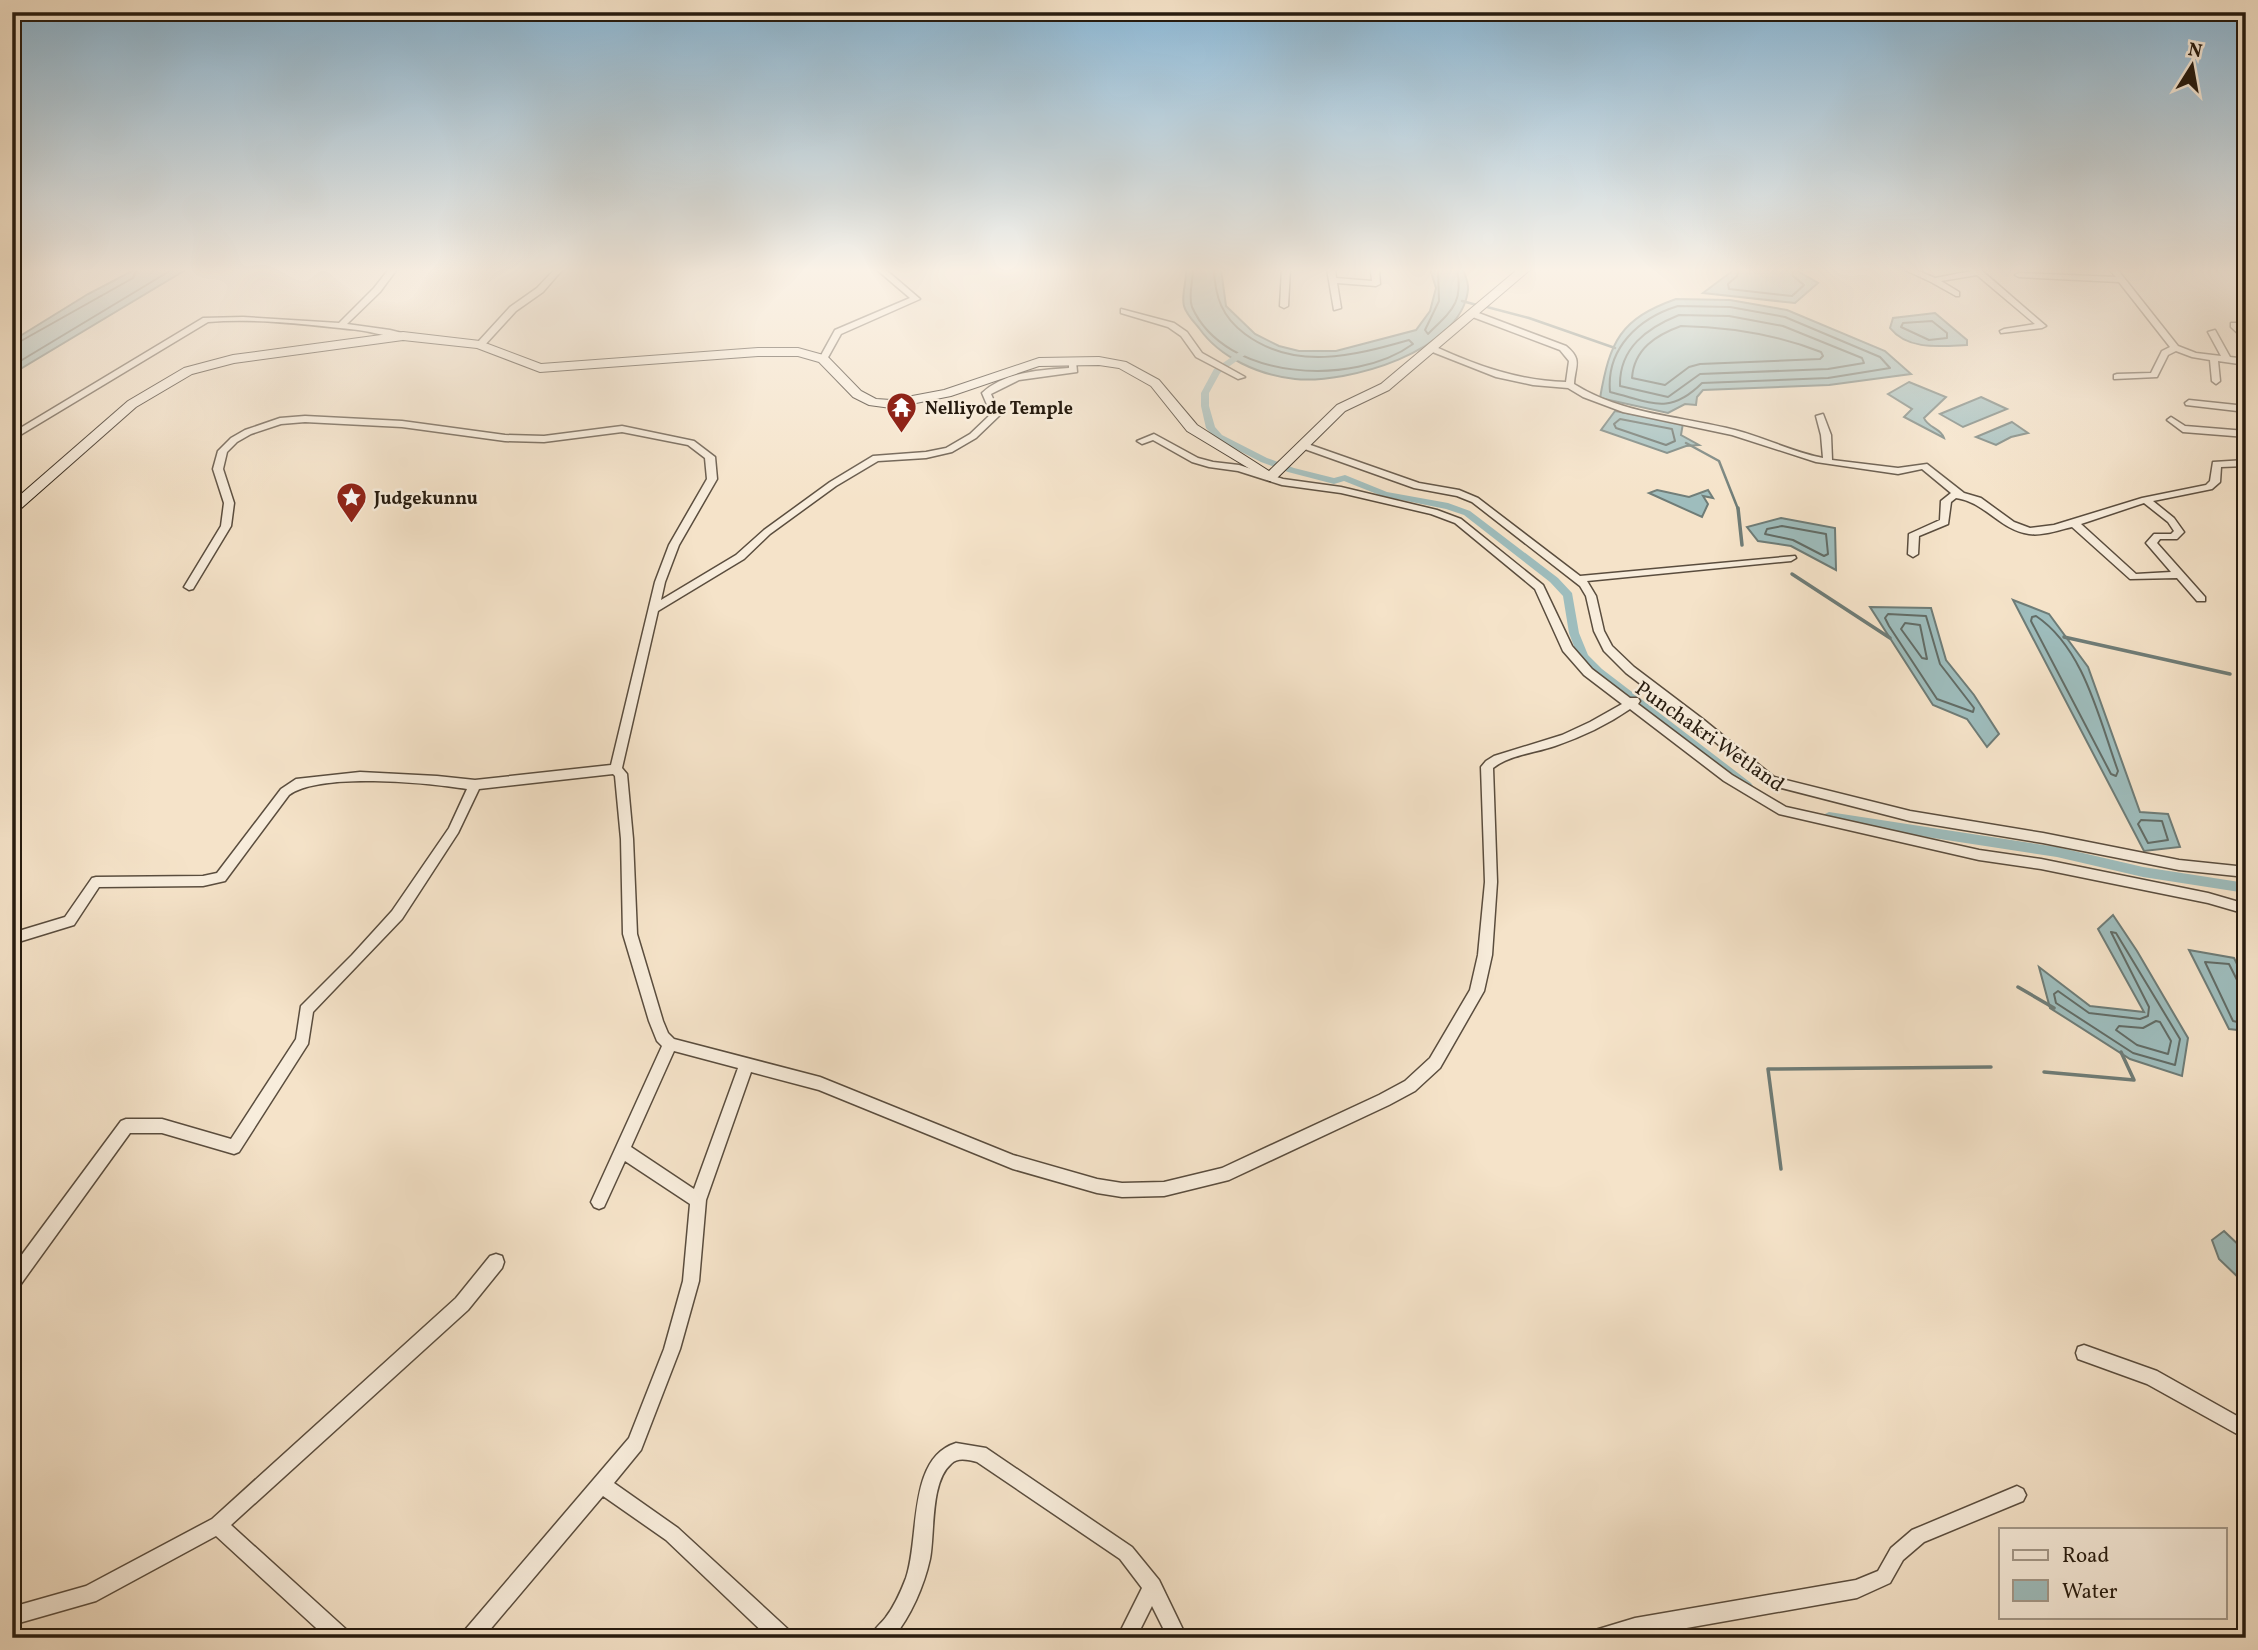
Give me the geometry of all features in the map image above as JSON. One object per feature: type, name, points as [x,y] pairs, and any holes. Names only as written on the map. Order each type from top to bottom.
[{"type":"main road","points":[[12,509],[132,404],[188,371],[233,359],[333,346]]},
{"type":"main road","points":[[483,346],[540,368],[758,352],[798,352],[823,359],[857,394],[873,402],[891,404],[947,393],[1039,362],[1099,361],[1122,365],[1155,383],[1192,428],[1270,477],[1341,408],[1385,387],[1437,346]]},
{"type":"street","points":[[12,437],[163,346]]},
{"type":"street","points":[[823,359],[830,346]]},
{"type":"street","points":[[1192,346],[1208,359],[1241,377]]},
{"type":"street","points":[[1558,346],[1572,355],[1574,360],[1570,385]]},
{"type":"street","points":[[2220,346],[2227,360]]},
{"type":"street","points":[[2117,377],[2154,375],[2165,353],[2175,348],[2214,358],[2246,362]]},
{"type":"street","points":[[1433,349],[1505,378],[1539,385],[1570,385],[1592,399],[1624,409],[1699,423],[1828,463],[1898,471],[1924,466],[1960,495]]},
{"type":"street","points":[[2214,358],[2216,381]]},
{"type":"street","points":[[654,609],[740,557],[767,533],[833,484],[876,458],[926,455],[949,450],[973,436],[996,415],[986,393],[998,384],[1016,376],[1074,370],[1072,361]]},
{"type":"street","points":[[2189,403],[2246,409]]},
{"type":"street","points":[[1820,415],[1826,435],[1828,463]]},
{"type":"street","points":[[189,587],[226,526],[229,503],[218,469],[223,451],[234,440],[265,425],[305,419],[402,424],[493,437],[544,439],[622,429],[691,443],[710,457],[712,479],[666,563],[616,769]]},
{"type":"street","points":[[2171,420],[2183,429],[2246,434]]},
{"type":"street","points":[[1142,441],[1154,437],[1195,460],[1239,468],[1264,478],[1270,477]]},
{"type":"street","points":[[1302,445],[1417,486],[1475,500],[1579,579],[1591,596],[1599,631],[1608,648],[1630,670],[1770,781],[1910,816],[2043,838],[2179,865],[2246,872]]},
{"type":"street","points":[[1913,554],[1914,534],[1945,522],[1946,501],[1954,495],[1974,497],[2022,529],[2034,531],[2146,500],[2209,487],[2215,482],[2216,464],[2246,463]]},
{"type":"street","name":"Punchakri Wetland","points":[[1270,477],[1282,482],[1341,489],[1434,512],[1458,521],[1539,587],[1567,648],[1588,673],[1632,703],[1728,778],[1783,811],[1979,855],[2041,864],[2208,898],[2246,909]]},
{"type":"street","points":[[2146,500],[2176,526],[2177,536],[2158,536],[2151,543],[2202,598]]},
{"type":"street","points":[[2073,522],[2134,577],[2181,575]]},
{"type":"street","points":[[1579,579],[1791,558]]},
{"type":"street","points":[[616,769],[621,774],[627,839],[630,934],[656,1021],[662,1037],[670,1044],[820,1084],[1013,1163],[1097,1186],[1122,1190],[1164,1189],[1224,1175],[1384,1100],[1410,1086],[1435,1063],[1478,991],[1485,955],[1491,882],[1488,767],[1498,759],[1581,734],[1632,703]]},
{"type":"street","points":[[12,939],[69,921],[96,882],[203,881],[221,877],[285,792],[296,784],[360,776],[475,785],[616,769]]},
{"type":"street","points":[[12,1282],[126,1125],[162,1126],[234,1147],[303,1040],[306,1010],[397,915],[454,830],[475,785]]},
{"type":"street","points":[[599,1202],[670,1044]]},
{"type":"street","points":[[471,1638],[635,1444],[672,1349],[691,1280],[698,1200],[747,1063]]},
{"type":"street","points":[[622,1150],[698,1200]]},
{"type":"street","points":[[12,1616],[63,1604],[89,1594],[218,1525],[462,1304],[496,1262]]},
{"type":"street","points":[[2084,1353],[2151,1377],[2246,1431]]},
{"type":"street","points":[[879,1638],[886,1633],[900,1612],[920,1560],[933,1476],[945,1456],[956,1450],[980,1454],[1126,1553],[1152,1587],[1178,1638]]},
{"type":"street","points":[[601,1485],[672,1534],[783,1638]]},
{"type":"street","points":[[1599,1638],[1635,1628],[1857,1589],[1884,1577],[1897,1554],[1918,1536],[2017,1495]]},
{"type":"street","points":[[218,1525],[341,1638]]},
{"type":"street","points":[[1126,1638],[1152,1587]]},
{"type":"water","points":[[12,346],[59,346],[12,374]]},
{"type":"water","points":[[1216,346],[1279,346],[1299,351],[1336,351],[1355,346],[1425,346],[1398,360],[1371,369],[1317,379],[1295,379],[1268,374],[1241,363]]},
{"type":"water","points":[[1873,346],[1885,351],[1911,374],[1829,385],[1703,390],[1697,397],[1696,405],[1685,404],[1668,413],[1600,398],[1614,347]]},
{"type":"water","points":[[1909,382],[1946,397],[1924,418],[1944,438],[1904,417],[1912,409],[1888,394]]},
{"type":"water","points":[[1981,397],[2007,409],[1963,427],[1940,414]]},
{"type":"water","points":[[1615,411],[1683,423],[1681,435],[1699,445],[1686,446],[1667,453],[1601,430]]},
{"type":"water","points":[[2012,422],[2028,433],[2011,437],[1996,445],[1976,437]]},
{"type":"water","points":[[1657,490],[1689,497],[1708,490],[1713,498],[1703,496],[1708,504],[1702,517],[1649,493]]},
{"type":"water","points":[[1781,518],[1835,528],[1836,570],[1791,546],[1758,541],[1747,527]]},
{"type":"water","points":[[2013,600],[2049,614],[2088,667],[2140,812],[2168,814],[2180,847],[2144,851]]},
{"type":"water","points":[[1870,607],[1931,608],[1946,660],[1974,695],[1999,734],[1987,747],[1967,719],[1933,705]]},
{"type":"water","points":[[2113,915],[2188,1038],[2182,1076],[2130,1059],[2050,1008],[2039,967],[2090,1006],[2144,1012],[2098,929]]},
{"type":"water","points":[[2189,950],[2234,958],[2246,982],[2246,1031],[2229,1029]]},
{"type":"water","points":[[2224,1231],[2246,1252],[2246,1277],[2242,1281],[2219,1259],[2212,1240]]},
{"type":"waterway","points":[[1609,346],[1615,348]]},
{"type":"waterway","points":[[1248,350],[1217,371],[1205,393],[1205,406],[1211,428],[1219,437],[1264,460],[1291,470],[1334,481],[1345,478],[1385,494],[1448,506],[1467,513],[1554,580],[1568,595],[1574,633],[1583,657],[1598,672],[1747,786]]},
{"type":"waterway","points":[[1686,443],[1719,461],[1738,509]]},
{"type":"waterway","points":[[1738,508],[1742,545]]},
{"type":"waterway","points":[[1792,574],[1890,638]]},
{"type":"waterway","points":[[2064,637],[2230,674]]},
{"type":"waterway","points":[[1829,817],[2057,852],[2143,872],[2246,888]]},
{"type":"waterway","points":[[2018,987],[2054,1008]]},
{"type":"waterway","points":[[2044,1072],[2134,1080],[2121,1052]]},
{"type":"waterway","points":[[1781,1169],[1768,1069],[1991,1067]]},
{"type":"place","name":"Nelliyode Temple","points":[[902,435]]},
{"type":"place","name":"Judgekunnu","points":[[351,525]]}]
